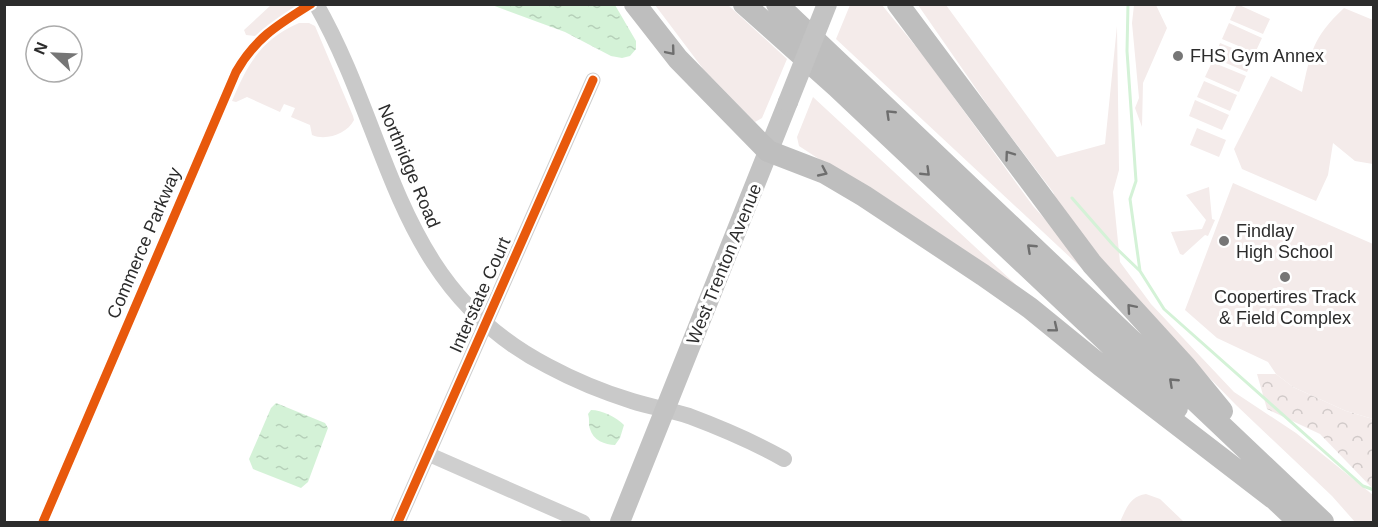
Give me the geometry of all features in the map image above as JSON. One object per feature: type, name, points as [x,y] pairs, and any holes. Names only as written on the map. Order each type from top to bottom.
[{"type":"highway","points":[[635,4],[678,59],[768,151],[825,173],[864,196],[983,275],[1030,308],[1273,498]]},
{"type":"highway","points":[[744,4],[836,86],[1299,522]]},
{"type":"highway","points":[[777,4],[994,213],[1323,522]]},
{"type":"highway","points":[[898,4],[1092,264],[1186,367],[1244,437],[1295,486],[1323,522]]},
{"type":"main road","name":"Northridge Road","points":[[316,4],[335,41],[395,190],[418,238],[443,277],[486,323],[510,343],[558,371],[631,400],[688,416],[761,446],[784,459]]},
{"type":"main road","name":"West Trenton Avenue","points":[[620,522],[827,4]]},
{"type":"street","name":"Commerce Parkway","points":[[43,522],[236,72],[252,47],[263,36],[311,4]]},
{"type":"street","name":"Interstate Court","points":[[398,522],[592,80]]},
{"type":"street","points":[[428,454],[583,522]]},
{"type":"green space","points":[[1237,4],[1270,19],[1263,34],[1230,20]]},
{"type":"green space","points":[[271,5],[297,5],[255,36],[246,35],[244,30]]},
{"type":"green space","points":[[655,5],[728,5],[787,59],[762,118],[755,122],[704,70]]},
{"type":"green space","points":[[850,5],[882,5],[926,59],[1033,206],[1092,271],[1088,274],[836,39]]},
{"type":"green space","points":[[918,5],[946,5],[1057,157],[1105,144],[1117,26],[1119,170],[1113,192],[1120,262],[1151,304],[1234,392],[1296,433],[1373,495],[1373,522],[1355,522],[1332,496],[1236,405],[1146,313],[1063,215],[1053,192],[993,113]]},
{"type":"green space","points":[[1134,5],[1156,5],[1167,28],[1143,83],[1142,127],[1135,108],[1139,98],[1132,23]]},
{"type":"green space","points":[[1344,8],[1373,20],[1373,164],[1355,161],[1333,143],[1328,175],[1316,201],[1242,169],[1234,149],[1271,76],[1302,92],[1314,46],[1325,28]]},
{"type":"green space","points":[[299,23],[309,23],[315,26],[353,116],[354,120],[351,125],[330,137],[312,135],[310,125],[291,117],[295,108],[284,104],[280,112],[247,97],[236,102],[232,101],[243,76],[257,54],[275,37]]},
{"type":"green space","points":[[1229,23],[1262,38],[1255,53],[1222,39]]},
{"type":"green space","points":[[1220,43],[1254,57],[1247,72],[1214,58]]},
{"type":"green space","points":[[1212,62],[1246,76],[1239,92],[1205,77]]},
{"type":"green space","points":[[1204,81],[1237,95],[1230,111],[1197,97]]},
{"type":"green space","points":[[813,97],[1026,294],[799,146],[797,137]]},
{"type":"green space","points":[[1195,100],[1229,115],[1222,130],[1189,116]]},
{"type":"green space","points":[[1197,128],[1226,140],[1219,157],[1190,145]]},
{"type":"green space","name":"Coopertires Track & Field Complex","points":[[1233,183],[1373,244],[1373,419],[1346,411],[1293,387],[1276,374],[1268,362],[1217,338],[1185,310]]},
{"type":"green space","points":[[1209,187],[1212,219],[1215,220],[1208,236],[1205,235],[1183,255],[1180,254],[1171,232],[1202,229],[1206,220],[1186,195]]},
{"type":"green space","points":[[1257,374],[1276,374],[1293,387],[1346,411],[1373,419],[1373,489],[1320,434],[1267,409]]},
{"type":"green space","points":[[1146,494],[1160,499],[1184,522],[1120,522],[1132,500]]},
{"type":"water","points":[[492,5],[615,5],[636,41],[636,49],[630,56],[622,58],[611,56],[565,32]]},
{"type":"water","points":[[276,403],[325,423],[328,428],[308,482],[301,488],[253,469],[249,459],[271,408]]},
{"type":"water","points":[[591,410],[609,414],[624,425],[615,445],[603,443],[594,436],[589,425],[588,414]]},
{"type":"waterway","points":[[1128,4],[1127,51],[1136,181],[1130,199],[1140,271],[1164,309],[1363,486],[1374,490]]},
{"type":"waterway","points":[[1072,198],[1114,246],[1140,271]]},
{"type":"cycle path","points":[[43,522],[236,72],[243,60],[260,41],[278,25],[311,4]]},
{"type":"cycle path","points":[[398,522],[593,80]]},
{"type":"place","name":"FHS Gym Annex","points":[[1178,56]]},
{"type":"place","name":"Findlay High School","points":[[1224,241]]},
{"type":"place","name":"Coopertires Track & Field Complex","points":[[1285,277]]}]
